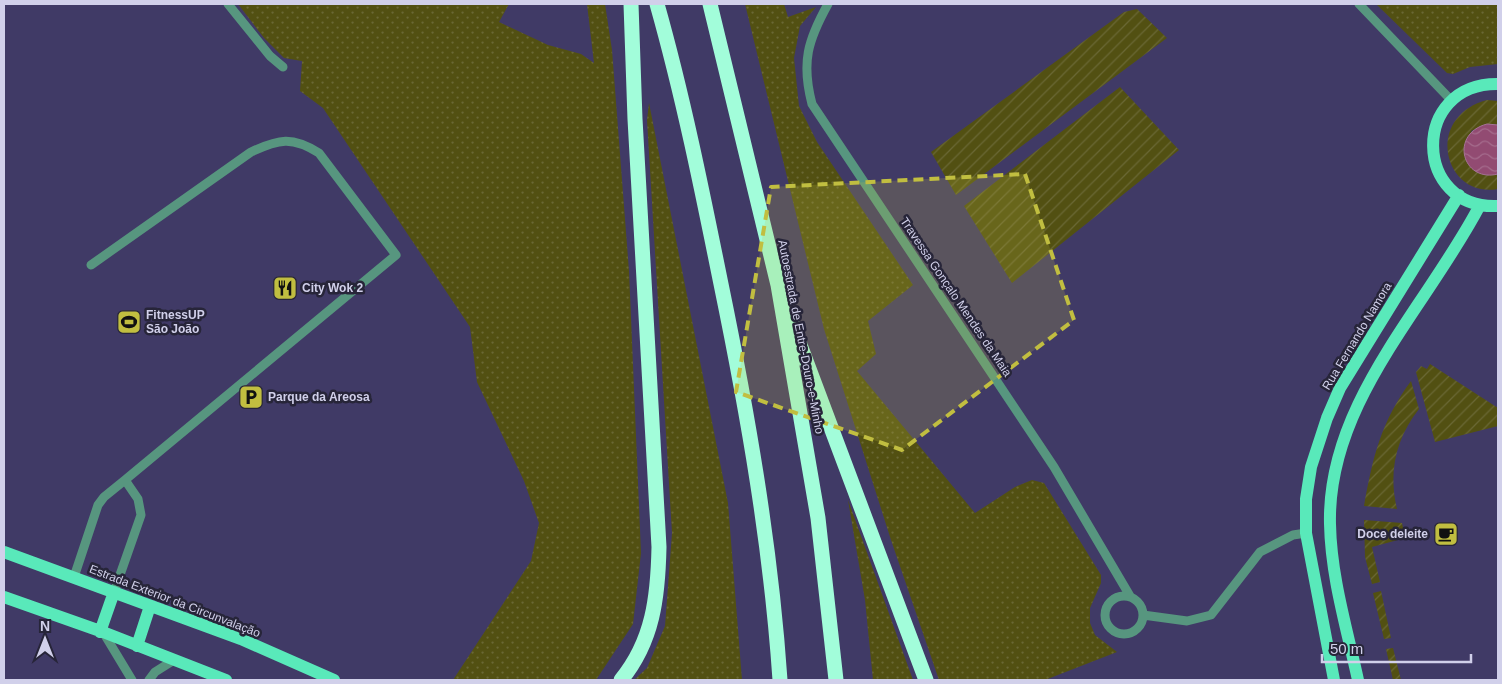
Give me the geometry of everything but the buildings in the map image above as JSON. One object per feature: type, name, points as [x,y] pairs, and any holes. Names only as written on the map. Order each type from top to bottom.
[{"type":"highway","points":[[621,680],[644,644],[651,627],[656,602],[658,572],[631,4]]},
{"type":"highway","points":[[657,4],[688,120],[746,407],[771,579],[780,680]]},
{"type":"highway","name":"Autoestrada de Entre-Douro-e-Minho","points":[[710,4],[778,285],[818,518],[836,680]]},
{"type":"highway","points":[[778,285],[926,680]]},
{"type":"main road","points":[[1498,84],[1480,85],[1465,91],[1451,100],[1440,114],[1433,131],[1432,150],[1436,167],[1445,183],[1458,195],[1480,205],[1498,206]]},
{"type":"main road","name":"Rua Fernando Namora","points":[[1334,680],[1306,533],[1306,499],[1311,467],[1330,410],[1356,361],[1442,226],[1458,195]]},
{"type":"main road","points":[[1358,680],[1333,562],[1330,524],[1332,486],[1337,456],[1361,398],[1462,239],[1480,205]]},
{"type":"main road","name":"Estrada Exterior da Circunvalação","points":[[4,552],[242,639],[334,680]]},
{"type":"main road","points":[[102,632],[114,592]]},
{"type":"main road","points":[[4,597],[102,632],[226,680]]},
{"type":"main road","points":[[138,646],[150,606]]},
{"type":"street","points":[[228,4],[270,56],[283,67]]},
{"type":"street","name":"Travessa Gonçalo Mendes da Maia","points":[[828,4],[812,33],[807,50],[807,86],[812,104],[1054,467],[1130,596],[1140,604],[1143,615]]},
{"type":"street","points":[[1359,4],[1451,100]]},
{"type":"street","points":[[74,577],[98,505],[104,497],[396,255],[319,153],[306,144],[289,140],[270,143],[251,152],[91,265]]},
{"type":"street","points":[[114,592],[141,514],[138,499],[125,480]]},
{"type":"street","points":[[1130,596],[1118,596],[1108,604],[1105,617],[1110,628],[1122,634],[1134,631],[1142,622],[1143,615],[1187,621],[1211,615],[1260,552],[1294,535],[1306,533]]},
{"type":"street","points":[[102,632],[132,680]]},
{"type":"street","points":[[149,680],[155,672],[174,660]]},
{"type":"highlighted area","points":[[1025,174],[1074,320],[902,450],[736,392],[771,187]]},
{"type":"shaded area","points":[[238,4],[509,4],[499,22],[548,45],[581,54],[594,63],[587,4],[605,4],[612,50],[629,271],[641,553],[633,624],[596,680],[453,680],[531,561],[539,523],[524,481],[477,382],[470,327],[323,108],[300,91],[302,61],[284,58],[264,38]]},
{"type":"shaded area","points":[[745,4],[784,4],[788,17],[816,7],[800,26],[794,58],[799,106],[817,142],[913,285],[868,321],[876,354],[857,371],[975,513],[1015,487],[1032,480],[1044,483],[1101,575],[1101,583],[1090,608],[1090,623],[1095,635],[1117,652],[1045,680],[939,680],[891,540],[824,329]]},
{"type":"shaded area","points":[[1376,4],[1498,4],[1498,64],[1470,67],[1453,74],[1447,73]]},
{"type":"shaded area","points":[[1137,9],[1167,38],[956,195],[931,152],[1124,12]]},
{"type":"shaded area","points":[[1120,87],[1179,150],[1012,283],[964,206]]},
{"type":"shaded area","points":[[1487,100],[1498,101],[1498,125],[1487,124],[1471,131],[1496,175],[1498,174],[1498,189],[1479,189],[1465,182],[1454,170],[1448,155],[1448,138],[1454,122],[1467,109]]},
{"type":"shaded area","points":[[649,103],[728,503],[742,680],[634,680],[647,668],[665,626],[672,533],[647,120]]},
{"type":"shaded area","points":[[1430,364],[1498,408],[1498,426],[1435,442],[1416,372],[1421,366],[1427,369]]},
{"type":"shaded area","points":[[1411,381],[1419,409],[1405,432],[1396,456],[1393,482],[1397,509],[1364,506],[1375,455],[1385,425]]},
{"type":"shaded area","points":[[848,500],[913,680],[873,680],[865,600]]},
{"type":"shaded area","points":[[1364,520],[1402,523],[1405,538],[1372,547],[1380,582],[1372,584],[1365,557]]},
{"type":"shaded area","points":[[1381,591],[1391,638],[1384,639],[1373,593]]},
{"type":"shaded area","points":[[1393,648],[1401,680],[1393,680],[1386,649]]},
{"type":"water","points":[[1487,124],[1498,125],[1498,174],[1486,175],[1476,171],[1469,165],[1465,156],[1464,147],[1468,137],[1475,129]]},
{"type":"place","name":"City Wok 2","points":[[285,288]]},
{"type":"place","name":"FitnessUP São João","points":[[129,322]]},
{"type":"place","name":"Parque da Areosa","points":[[251,397]]},
{"type":"place","name":"Doce deleite","points":[[1446,534]]}]
